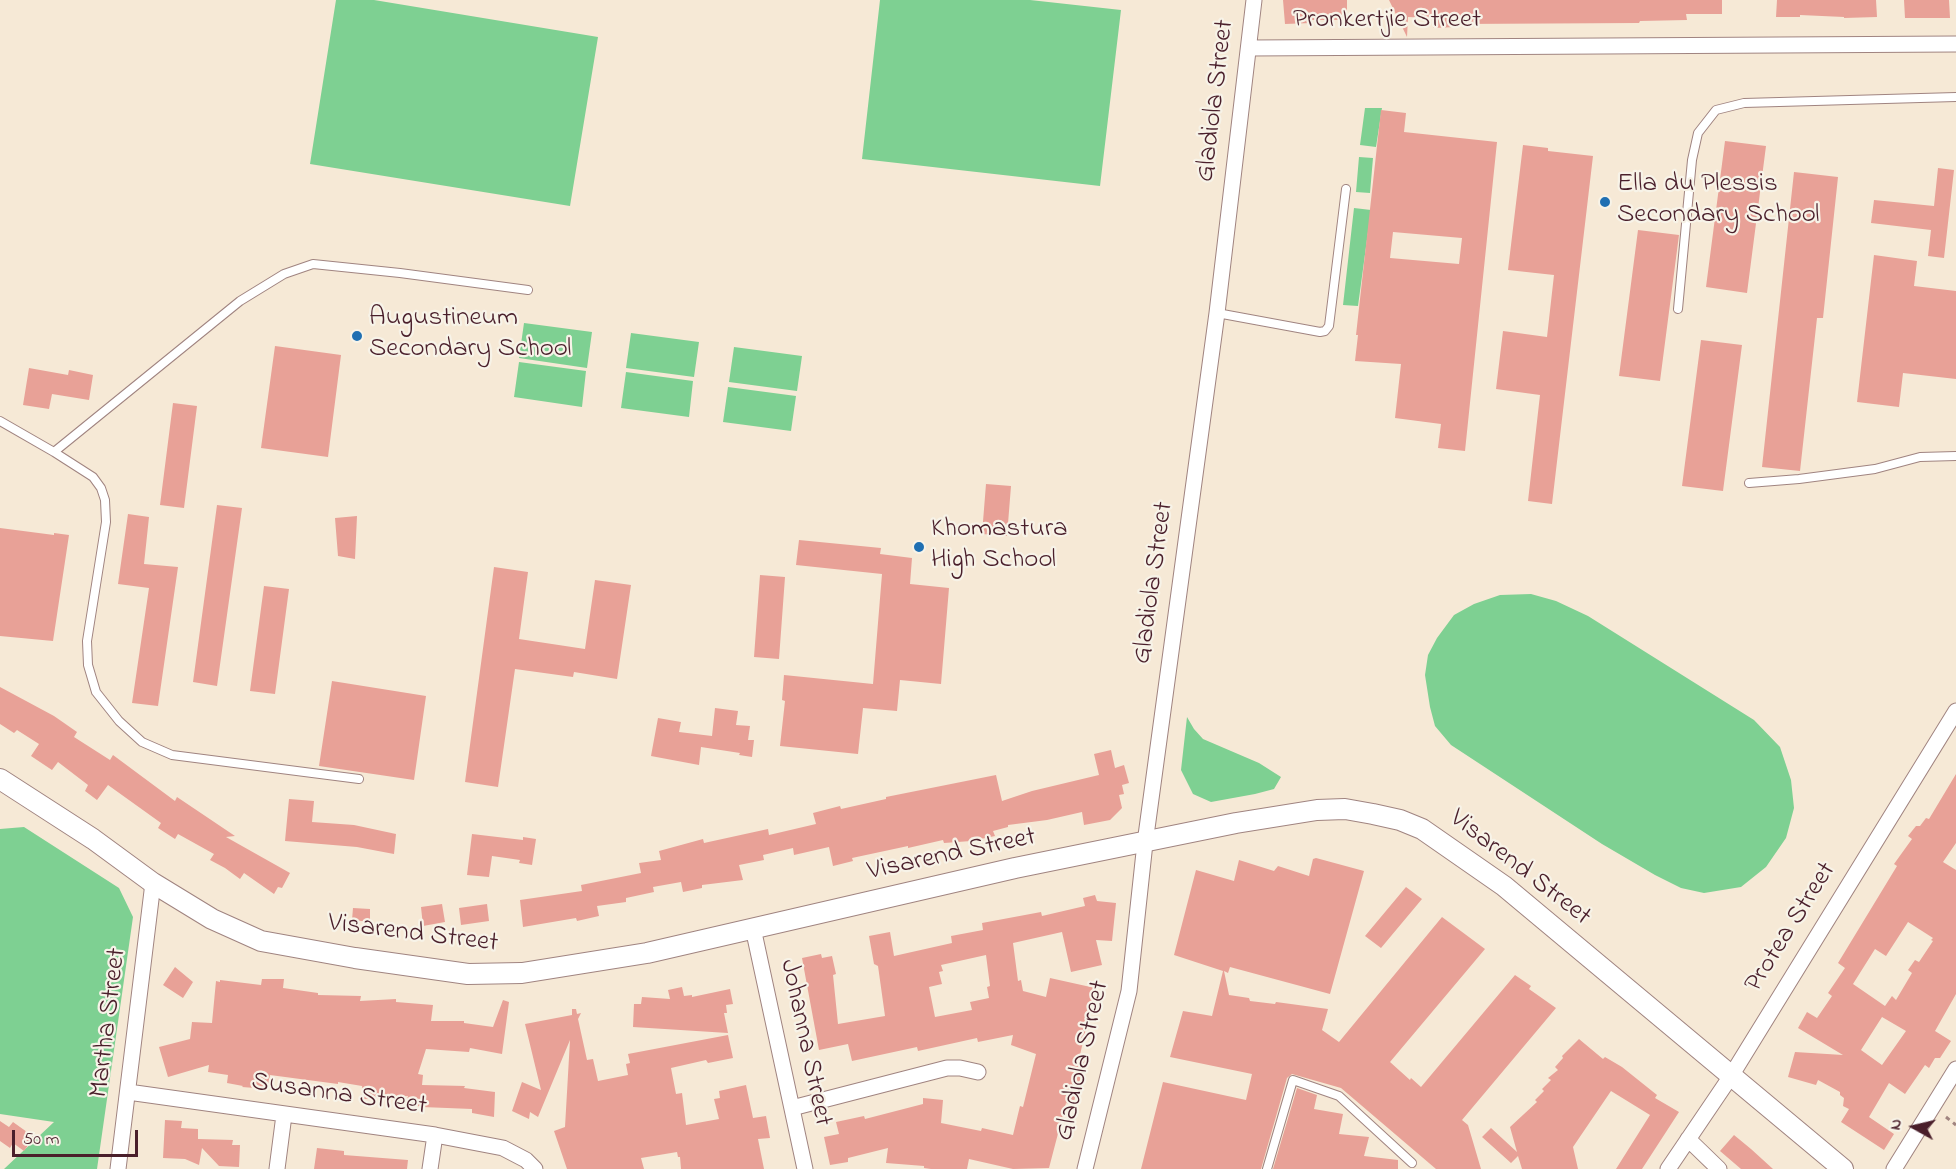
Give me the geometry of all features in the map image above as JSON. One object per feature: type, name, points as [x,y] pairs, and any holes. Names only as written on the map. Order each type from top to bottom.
[{"type":"street","name":"Gladiola Street","points":[[1085,1169],[1129,991],[1145,843],[1217,313],[1254,0]]},
{"type":"street","name":"Pronkertjie Street","points":[[1250,48],[1956,44]]},
{"type":"street","name":"Protea Street","points":[[1668,1169],[1731,1076],[1956,711]]},
{"type":"street","name":"Visarend Street","points":[[0,779],[93,839],[153,883],[212,919],[261,940],[354,958],[468,974],[522,973],[647,953],[1015,868],[1236,823],[1317,810],[1345,809],[1401,820],[1445,843],[1504,885],[1843,1169]]},
{"type":"street","name":"Martha Street","points":[[118,1169],[153,883]]},
{"type":"street","name":"Johanna Street","points":[[753,928],[805,1169]]},
{"type":"street","points":[[792,1108],[947,1068],[978,1072]]},
{"type":"street","points":[[1894,1169],[1956,1069]]},
{"type":"street","name":"Susanna Street","points":[[128,1092],[435,1135],[502,1148],[525,1160],[535,1169]]},
{"type":"street","points":[[277,1169],[284,1114]]},
{"type":"street","points":[[430,1169],[435,1135]]},
{"type":"street","points":[[1688,1139],[1719,1169]]},
{"type":"lane","points":[[1678,309],[1692,160],[1698,133],[1716,110],[1744,103],[1956,97]]},
{"type":"lane","points":[[1217,313],[1320,332],[1325,331],[1329,326],[1346,189]]},
{"type":"lane","points":[[54,452],[240,301],[284,274],[313,264],[528,290]]},
{"type":"lane","points":[[0,421],[93,477],[101,489],[105,500],[106,522],[87,641],[88,665],[96,692],[119,721],[142,742],[172,755],[359,779]]},
{"type":"lane","points":[[1749,483],[1875,469],[1920,457],[1956,456]]},
{"type":"lane","points":[[1267,1169],[1293,1080],[1339,1096],[1412,1163]]},
{"type":"green space","points":[[336,0],[374,0],[598,37],[570,206],[310,164]]},
{"type":"green space","points":[[880,0],[1030,0],[1121,10],[1100,186],[862,159]]},
{"type":"green space","points":[[1365,108],[1382,108],[1376,147],[1360,145]]},
{"type":"green space","points":[[1359,157],[1373,158],[1370,193],[1356,192]]},
{"type":"green space","points":[[1354,208],[1371,210],[1358,306],[1343,305]]},
{"type":"green space","points":[[524,323],[592,332],[587,368],[519,358]]},
{"type":"green space","points":[[631,333],[699,342],[694,377],[626,368]]},
{"type":"green space","points":[[734,347],[802,356],[797,391],[729,382]]},
{"type":"green space","points":[[519,362],[586,371],[582,407],[514,397]]},
{"type":"green space","points":[[626,372],[693,381],[689,417],[621,408]]},
{"type":"green space","points":[[728,387],[796,396],[791,431],[723,422]]},
{"type":"green space","points":[[1531,594],[1556,601],[1588,616],[1754,720],[1780,747],[1791,780],[1794,808],[1786,838],[1766,867],[1741,887],[1704,893],[1681,888],[1655,875],[1602,844],[1451,745],[1435,726],[1425,675],[1428,655],[1437,638],[1454,615],[1474,604],[1500,595]]},
{"type":"green space","points":[[1187,717],[1203,739],[1259,763],[1281,777],[1274,789],[1211,802],[1193,794],[1181,770]]},
{"type":"green space","points":[[24,827],[119,888],[133,917],[97,1169],[4,1169],[54,1122],[0,1114],[0,829]]},
{"type":"building","points":[[1283,0],[1347,0],[1347,20],[1311,20],[1311,23],[1285,24]]},
{"type":"building","points":[[1389,0],[1722,0],[1722,14],[1686,14],[1687,20],[1640,21],[1639,23],[1457,24],[1457,27],[1433,28],[1433,18],[1408,17],[1407,37]]},
{"type":"building","points":[[1777,0],[1876,0],[1877,17],[1844,18],[1800,15],[1800,17],[1776,17]]},
{"type":"building","points":[[1904,0],[1949,0],[1950,18],[1905,18]]},
{"type":"building","points":[[1381,110],[1406,113],[1404,132],[1497,142],[1465,451],[1438,448],[1441,424],[1395,418],[1401,364],[1355,361],[1358,335],[1356,335]],"holes":[[[1393,232],[1462,238],[1459,264],[1390,258]]]},
{"type":"building","points":[[1725,141],[1766,146],[1747,293],[1706,287]]},
{"type":"building","points":[[1523,145],[1548,148],[1548,151],[1593,156],[1552,504],[1528,501],[1540,395],[1496,389],[1503,331],[1547,337],[1554,275],[1508,270]]},
{"type":"building","points":[[1938,168],[1954,170],[1944,258],[1928,256],[1931,230],[1871,223],[1874,200],[1934,206]]},
{"type":"building","points":[[1794,172],[1838,177],[1823,318],[1817,318],[1800,471],[1762,467]]},
{"type":"building","points":[[1638,230],[1679,235],[1660,381],[1619,376]]},
{"type":"building","points":[[1874,255],[1917,261],[1914,286],[1956,291],[1956,379],[1903,373],[1899,407],[1857,402]]},
{"type":"building","points":[[1701,340],[1742,345],[1723,491],[1682,486]]},
{"type":"building","points":[[275,346],[341,355],[328,457],[261,448]]},
{"type":"building","points":[[29,368],[68,375],[69,370],[93,375],[89,400],[52,394],[49,409],[23,405]]},
{"type":"building","points":[[173,403],[197,406],[184,508],[160,505]]},
{"type":"building","points":[[986,484],[1011,486],[1007,536],[982,534]]},
{"type":"building","points":[[217,505],[242,508],[217,686],[193,682]]},
{"type":"building","points":[[128,514],[149,517],[144,564],[178,567],[158,706],[132,703],[149,588],[118,584]]},
{"type":"building","points":[[357,516],[355,559],[338,556],[335,518]]},
{"type":"building","points":[[0,528],[69,535],[53,641],[0,636]]},
{"type":"building","points":[[799,540],[881,548],[880,554],[912,558],[910,584],[949,588],[941,684],[900,680],[897,711],[863,708],[858,754],[780,746],[785,701],[782,700],[784,675],[873,684],[882,574],[796,565]]},
{"type":"building","points":[[494,567],[528,572],[519,639],[585,649],[595,580],[631,585],[617,679],[574,672],[573,677],[515,669],[498,787],[465,782]]},
{"type":"building","points":[[760,575],[785,577],[779,659],[754,657]]},
{"type":"building","points":[[264,586],[289,589],[275,694],[250,691]]},
{"type":"building","points":[[332,681],[426,696],[414,780],[319,766]]},
{"type":"building","points":[[0,687],[54,716],[77,732],[74,737],[110,760],[113,755],[175,801],[177,797],[235,836],[226,837],[290,873],[282,888],[278,887],[274,894],[244,873],[240,879],[210,860],[214,854],[178,834],[175,839],[158,828],[161,823],[108,785],[97,800],[85,791],[88,785],[58,762],[52,770],[31,756],[39,744],[17,730],[14,733],[0,724]]},
{"type":"building","points":[[715,708],[738,711],[736,725],[750,726],[748,740],[754,740],[752,757],[701,747],[699,765],[651,756],[658,718],[681,722],[679,732],[712,736]]},
{"type":"building","points":[[1111,750],[1115,768],[1124,765],[1129,783],[1122,785],[1124,794],[1119,795],[1122,808],[1110,820],[1084,825],[1082,812],[1047,820],[1008,825],[1008,827],[993,831],[995,836],[971,841],[944,843],[943,840],[908,848],[908,846],[852,858],[853,861],[833,866],[829,847],[794,855],[793,848],[763,855],[764,860],[739,865],[743,880],[702,885],[702,888],[683,892],[681,882],[653,887],[654,892],[626,898],[626,902],[597,906],[599,916],[523,927],[520,900],[582,891],[581,885],[641,873],[639,863],[661,860],[659,851],[703,839],[704,843],[768,829],[769,835],[816,824],[813,813],[996,775],[1002,801],[1032,791],[1099,775],[1094,754]]},
{"type":"building","points":[[1956,774],[1956,843],[1943,862],[1956,870],[1956,994],[1935,1031],[1951,1041],[1940,1058],[1935,1058],[1929,1068],[1925,1065],[1905,1094],[1889,1083],[1869,1117],[1894,1134],[1884,1150],[1841,1122],[1849,1109],[1843,1106],[1844,1098],[1840,1092],[1818,1080],[1816,1085],[1788,1077],[1795,1052],[1843,1055],[1798,1028],[1807,1012],[1817,1018],[1832,996],[1828,993],[1845,968],[1838,963],[1897,866],[1894,864],[1912,839],[1908,836],[1916,826],[1920,826],[1926,818],[1929,819]],"holes":[[[1908,922],[1933,938],[1931,940],[1933,941],[1919,962],[1915,960],[1908,970],[1912,973],[1896,1000],[1892,996],[1885,1006],[1853,984],[1875,949],[1886,956]],[[1882,1017],[1906,1031],[1882,1065],[1861,1050]]]},
{"type":"building","points":[[289,799],[314,801],[312,822],[354,825],[396,834],[394,854],[357,847],[285,841]]},
{"type":"building","points":[[472,834],[523,840],[523,837],[536,839],[532,865],[519,863],[520,860],[492,856],[489,877],[467,875]]},
{"type":"building","points":[[1313,859],[1364,871],[1330,994],[1230,967],[1228,973],[1224,971],[1229,995],[1249,998],[1250,1001],[1328,1009],[1322,1030],[1339,1042],[1442,917],[1485,949],[1390,1062],[1410,1080],[1411,1078],[1421,1087],[1515,975],[1531,986],[1529,989],[1556,1008],[1462,1120],[1468,1125],[1481,1169],[1436,1169],[1341,1088],[1292,1074],[1287,1078],[1261,1169],[1141,1169],[1163,1082],[1246,1100],[1252,1074],[1170,1057],[1183,1011],[1212,1016],[1223,971],[1174,955],[1196,870],[1234,881],[1239,860],[1274,871],[1278,866],[1309,876]]},
{"type":"building","points":[[1406,887],[1422,899],[1381,948],[1365,936]]},
{"type":"building","points":[[1095,895],[1097,901],[1116,903],[1112,941],[1096,940],[1102,965],[1071,972],[1062,932],[1013,943],[1018,981],[1021,980],[1023,991],[1046,997],[1050,978],[1095,988],[1080,1055],[1086,1057],[1073,1105],[1066,1103],[1049,1168],[1013,1169],[969,1159],[967,1169],[931,1169],[924,1168],[924,1166],[886,1163],[888,1148],[848,1158],[848,1162],[830,1165],[824,1137],[839,1134],[836,1122],[864,1116],[865,1119],[923,1104],[923,1098],[943,1100],[941,1123],[981,1131],[982,1128],[1013,1135],[1020,1106],[1023,1107],[1036,1054],[1011,1045],[1013,1035],[978,1042],[977,1038],[918,1051],[917,1047],[852,1061],[848,1044],[819,1050],[802,958],[821,954],[822,958],[832,956],[836,974],[833,975],[838,1024],[885,1016],[878,966],[874,964],[869,936],[890,932],[894,956],[952,943],[951,936],[983,930],[982,923],[1041,912],[1042,916],[1085,906],[1083,898]],"holes":[[[986,955],[990,986],[987,987],[989,998],[970,1002],[972,1010],[935,1017],[929,987],[942,984],[939,972],[943,971],[941,965]]]},
{"type":"building","points":[[442,904],[445,922],[423,926],[421,907]]},
{"type":"building","points":[[487,904],[489,921],[461,925],[459,908]]},
{"type":"building","points":[[353,908],[370,909],[370,922],[352,920]]},
{"type":"building","points":[[175,967],[193,982],[183,998],[163,985]]},
{"type":"building","points":[[262,979],[284,979],[283,988],[318,993],[318,995],[361,996],[360,1001],[396,999],[396,1002],[433,1005],[431,1021],[464,1021],[464,1023],[493,1027],[503,1000],[509,1002],[502,1054],[470,1048],[469,1052],[426,1049],[418,1074],[423,1075],[422,1085],[465,1086],[464,1088],[495,1092],[494,1117],[472,1113],[472,1109],[422,1107],[406,1103],[408,1096],[364,1099],[362,1086],[338,1082],[338,1084],[270,1075],[268,1089],[242,1087],[227,1083],[228,1075],[208,1072],[209,1065],[168,1077],[159,1047],[190,1039],[192,1022],[212,1023],[216,981],[261,985]]},
{"type":"building","points":[[682,987],[684,996],[692,995],[692,997],[730,989],[733,1004],[726,1005],[727,1013],[724,1013],[728,1033],[633,1027],[634,1004],[641,1004],[642,997],[670,999],[668,990]]},
{"type":"building","points":[[572,1009],[576,1009],[577,1014],[581,1013],[578,1019],[587,1060],[593,1059],[598,1081],[628,1075],[626,1064],[630,1063],[628,1054],[728,1035],[733,1058],[708,1063],[706,1060],[671,1068],[676,1094],[682,1093],[686,1125],[719,1119],[714,1099],[720,1098],[719,1091],[746,1085],[753,1118],[766,1116],[770,1138],[758,1139],[764,1169],[681,1169],[677,1152],[641,1158],[644,1169],[567,1169],[554,1131],[565,1127],[570,1040],[538,1117],[530,1112],[529,1119],[512,1111],[522,1082],[541,1090],[525,1024],[572,1015]]},
{"type":"building","points":[[1579,1039],[1603,1059],[1605,1057],[1622,1067],[1657,1095],[1655,1098],[1679,1112],[1642,1169],[1616,1169],[1650,1115],[1611,1091],[1573,1147],[1578,1169],[1522,1169],[1518,1156],[1511,1163],[1482,1137],[1491,1128],[1517,1152],[1510,1127],[1537,1102],[1535,1100],[1544,1091],[1542,1089],[1551,1080],[1548,1078],[1558,1070],[1555,1067],[1563,1058],[1562,1056]]},
{"type":"building","points":[[1297,1088],[1317,1095],[1314,1109],[1343,1114],[1339,1134],[1369,1137],[1364,1156],[1398,1160],[1398,1169],[1273,1169]]},
{"type":"building","points":[[165,1120],[182,1121],[181,1128],[198,1129],[198,1139],[233,1140],[232,1145],[240,1145],[239,1167],[219,1166],[202,1148],[199,1165],[185,1159],[163,1158]]},
{"type":"building","points":[[0,1121],[9,1127],[13,1122],[34,1137],[24,1151],[13,1143],[10,1148],[0,1141]]},
{"type":"building","points":[[1734,1135],[1773,1169],[1741,1169],[1720,1151]]},
{"type":"building","points":[[317,1148],[344,1151],[344,1155],[408,1160],[407,1169],[314,1169]]},
{"type":"place","name":"Ella du Plessis Secondary School","points":[[1605,202]]},
{"type":"place","name":"Augustineum Secondary School","points":[[357,336]]},
{"type":"place","name":"Khomastura High School","points":[[919,547]]}]
